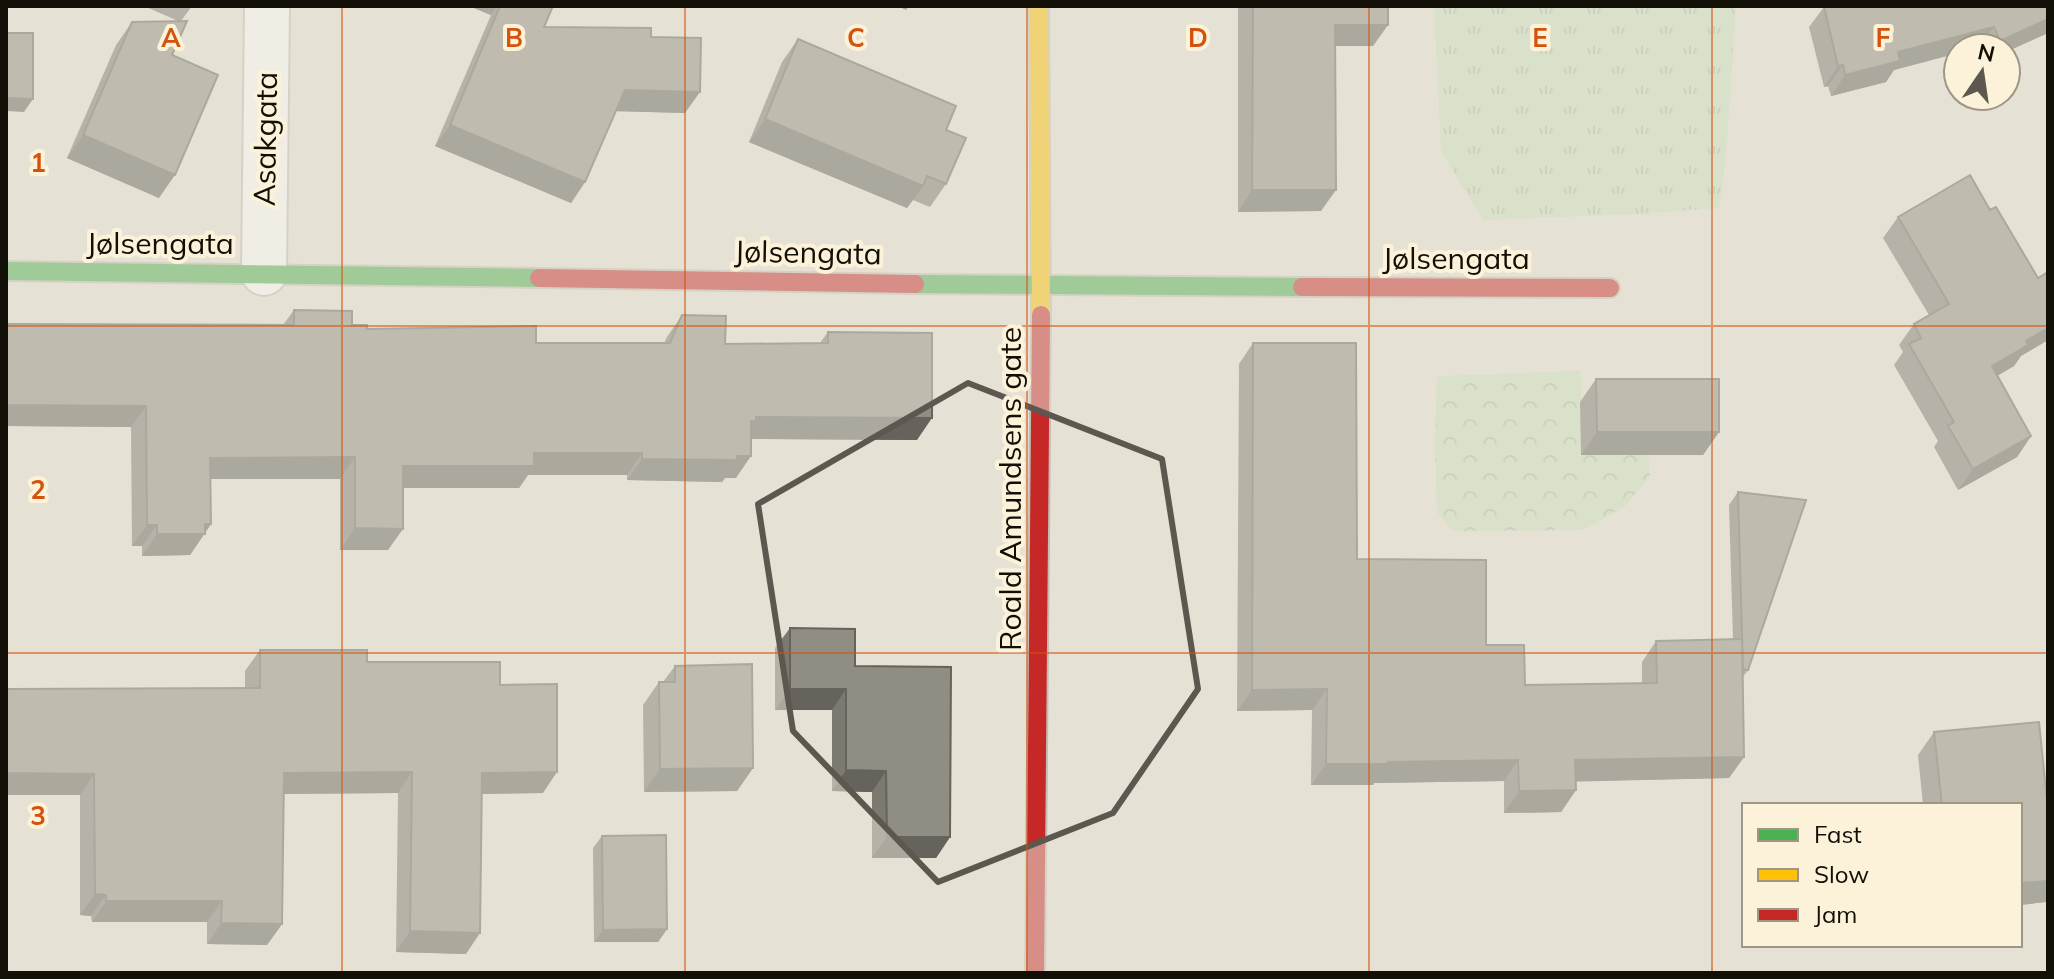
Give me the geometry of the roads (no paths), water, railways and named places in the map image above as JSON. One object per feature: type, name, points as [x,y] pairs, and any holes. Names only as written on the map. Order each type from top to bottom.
[{"type":"street","name":"Asakgata","points":[[264,273],[267,6]]},
{"type":"street","name":"Roald Amundsens gate","points":[[1035,973],[1041,286],[1039,6]]},
{"type":"street","name":"Jølsengata","points":[[6,271],[1041,286],[1610,288]]}]
